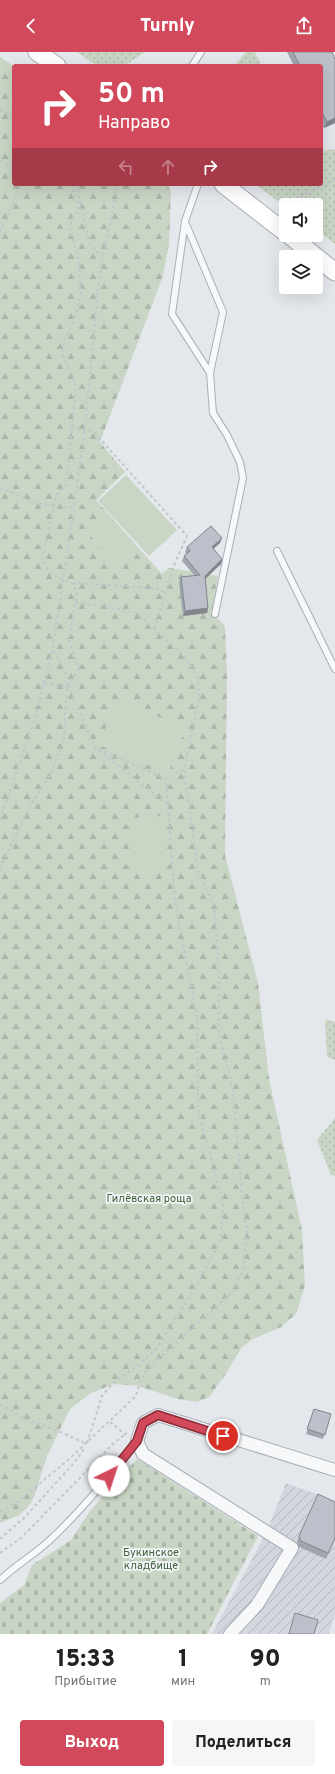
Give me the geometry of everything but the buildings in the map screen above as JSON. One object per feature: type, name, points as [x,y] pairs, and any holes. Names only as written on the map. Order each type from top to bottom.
[{"type":"street","points":[[36,52],[54,64]]},
{"type":"street","points":[[226,186],[279,228]]},
{"type":"street","points":[[298,242],[335,272]]},
{"type":"street","points":[[230,1634],[257,1605],[292,1548],[143,1454],[137,1441],[143,1423],[158,1415],[335,1470]]},
{"type":"lane","points":[[193,64],[201,52]]},
{"type":"lane","points":[[197,186],[185,221],[172,314],[210,373]]},
{"type":"lane","points":[[185,221],[223,312],[210,373],[213,413],[227,435],[240,462],[244,478],[215,614]]},
{"type":"lane","points":[[277,551],[335,669]]},
{"type":"lane","points":[[0,1580],[16,1565],[49,1541],[70,1521],[137,1441]]},
{"type":"path","points":[[0,110],[12,116]]},
{"type":"path","points":[[0,160],[12,169]]},
{"type":"path","points":[[323,186],[335,180]]},
{"type":"path","points":[[0,232],[21,186]]},
{"type":"path","points":[[71,186],[79,210],[72,219],[70,229],[79,260],[81,293],[74,322],[66,339],[62,354],[73,377],[76,389],[66,485],[56,496],[42,559],[47,569],[54,576],[64,581],[72,583],[154,588],[166,593]]},
{"type":"path","points":[[76,186],[90,244],[103,256]]},
{"type":"path","points":[[0,820],[36,714],[53,648],[85,430],[97,298],[103,256],[118,186]]},
{"type":"path","points":[[300,198],[305,194],[322,186]]},
{"type":"path","points":[[71,427],[94,432],[187,536],[174,565],[154,630]]},
{"type":"path","points":[[0,488],[40,504],[74,508]]},
{"type":"path","points":[[68,686],[78,668],[70,642],[77,592],[72,583]]},
{"type":"path","points":[[0,1512],[16,1503],[87,1444],[136,1396],[140,1382],[148,1368],[234,1291],[243,1270],[247,1230],[242,1205],[233,1089],[219,1034],[219,970],[214,908],[198,870],[184,769],[199,698],[198,676],[183,655],[134,612],[75,602]]},
{"type":"path","points":[[0,868],[30,806],[51,773],[64,740],[68,677],[53,648]]},
{"type":"path","points":[[44,684],[68,686]]},
{"type":"path","points":[[68,686],[95,747],[168,805]]},
{"type":"path","points":[[95,747],[166,779]]},
{"type":"path","points":[[166,779],[184,769]]},
{"type":"path","points":[[0,1539],[24,1517],[74,1463],[87,1444],[102,1396],[115,1381],[140,1364],[156,1350],[196,1286],[221,1240],[223,1204],[198,1109],[197,1016],[175,903],[166,779]]},
{"type":"path","points":[[0,1404],[25,1419],[63,1433],[87,1444]]},
{"type":"path","points":[[110,1422],[137,1441]]},
{"type":"path","points":[[0,1553],[21,1538],[114,1443],[143,1423]]},
{"type":"shaded area","points":[[286,1483],[335,1501],[335,1613],[329,1634],[212,1634],[266,1533]]},
{"type":"green space","points":[[77,52],[145,52],[127,64],[94,64]]},
{"type":"green space","points":[[246,52],[255,52],[261,64],[236,64]]},
{"type":"green space","name":"Гилёвская роща","points":[[0,57],[12,65],[12,186],[168,186],[171,191],[169,244],[163,276],[100,442],[125,472],[96,500],[162,574],[169,568],[218,576],[212,613],[225,626],[227,677],[225,855],[258,983],[269,1079],[302,1230],[305,1286],[296,1314],[281,1327],[253,1339],[242,1347],[225,1375],[209,1397],[197,1402],[178,1399],[138,1386],[114,1384],[91,1393],[70,1409],[47,1456],[34,1497],[28,1507],[19,1515],[0,1523]]},
{"type":"green space","points":[[335,149],[335,244],[323,235],[323,198],[279,198],[279,202],[258,186],[323,186],[323,151]]},
{"type":"green space","points":[[126,475],[177,530],[149,556],[98,501]]},
{"type":"green space","points":[[104,518],[131,547],[115,562],[88,533]]},
{"type":"green space","points":[[117,700],[186,728],[168,773],[99,745]]},
{"type":"green space","points":[[162,816],[166,872],[133,874],[130,818]]},
{"type":"green space","points":[[325,1019],[335,1022],[335,1060],[327,1057]]},
{"type":"green space","points":[[335,1118],[335,1176],[331,1175],[317,1140]]},
{"type":"green space","name":"Букинское кладбище","points":[[137,1459],[258,1536],[207,1634],[0,1634],[0,1603],[24,1585],[32,1565],[71,1540],[90,1511]]},
{"type":"route","points":[[109,1476],[137,1441],[143,1423],[158,1415],[223,1436]]}]
